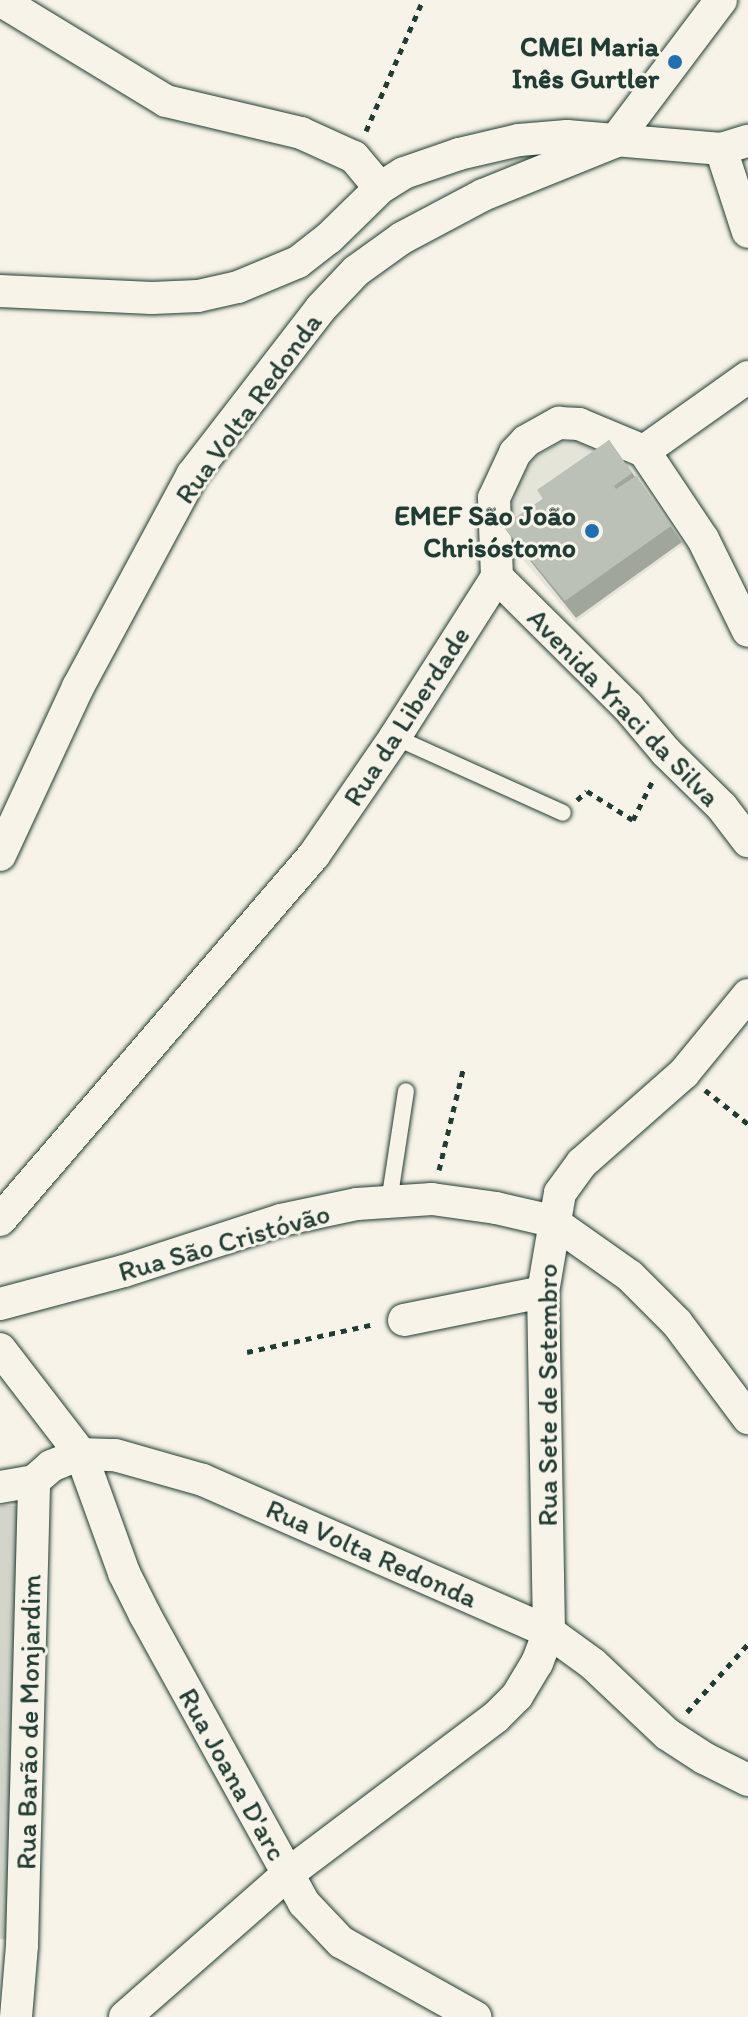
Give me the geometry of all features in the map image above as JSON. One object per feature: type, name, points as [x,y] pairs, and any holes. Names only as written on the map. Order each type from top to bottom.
[{"type":"street","points":[[0,0],[166,101],[301,133],[354,157],[380,188]]},
{"type":"street","points":[[614,142],[721,0]]},
{"type":"street","points":[[0,291],[152,298],[198,296],[238,287],[298,262],[329,238],[380,188],[404,173],[459,154],[519,140],[567,136],[614,142],[735,145],[748,232]]},
{"type":"street","name":"Rua Volta Redonda","points":[[0,855],[78,687],[192,475],[321,308],[356,271],[402,238],[483,195],[614,142]]},
{"type":"street","points":[[644,451],[748,377]]},
{"type":"street","points":[[497,577],[494,498],[515,453],[526,441],[559,423],[579,424],[644,451],[703,539],[748,631]]},
{"type":"street","name":"Rua da Liberdade","points":[[0,1220],[314,855],[395,737],[497,577]]},
{"type":"street","name":"Avenida Yraci da Silva","points":[[497,577],[628,707],[666,752],[722,807],[748,841]]},
{"type":"street","name":"Rua Sete de Setembro","points":[[549,1632],[543,1292],[552,1221],[560,1193],[571,1174],[684,1073],[748,995]]},
{"type":"street","name":"Rua São Cristóvão","points":[[0,1304],[124,1271],[281,1220],[357,1204],[432,1199],[496,1208],[552,1221],[630,1276],[677,1323],[748,1418]]},
{"type":"street","points":[[404,1320],[543,1292]]},
{"type":"street","points":[[0,1349],[81,1454],[51,1466],[34,1481],[0,1487]]},
{"type":"street","name":"Rua Volta Redonda","points":[[81,1454],[115,1455],[203,1480],[549,1632],[593,1664],[667,1734],[704,1758],[748,1780]]},
{"type":"street","name":"Rua Joana D'arc","points":[[81,1454],[124,1573],[304,1903],[341,1942],[475,2017]]},
{"type":"street","name":"Rua Barão de Monjardim","points":[[16,2017],[11,1946],[34,1481]]},
{"type":"street","points":[[125,2017],[289,1873],[496,1717],[517,1696],[537,1663],[549,1632]]},
{"type":"lane","points":[[395,737],[563,813]]},
{"type":"lane","points":[[389,1202],[406,1091]]},
{"type":"path","points":[[354,157],[423,0]]},
{"type":"path","points":[[563,813],[587,791],[633,820],[666,752]]},
{"type":"path","points":[[432,1199],[463,1070]]},
{"type":"path","points":[[684,1073],[748,1124]]},
{"type":"path","points":[[247,1352],[353,1326],[404,1320]]},
{"type":"path","points":[[667,1734],[748,1644]]},
{"type":"shaded area","name":"EMEF São João Chrisóstomo","points":[[583,439],[616,448],[684,544],[576,622],[513,548],[507,525],[517,484],[534,458],[558,443]]},
{"type":"shaded area","points":[[0,1505],[29,1507],[15,1940],[0,1939]]},
{"type":"building","name":"EMEF São João Chrisóstomo","points":[[609,440],[632,473],[614,486],[616,489],[636,476],[671,526],[565,601],[503,526],[543,499],[537,490]]},
{"type":"place","name":"CMEI Maria Inês Gurtler","points":[[675,62]]},
{"type":"place","name":"EMEF São João Chrisóstomo","points":[[592,531]]}]
